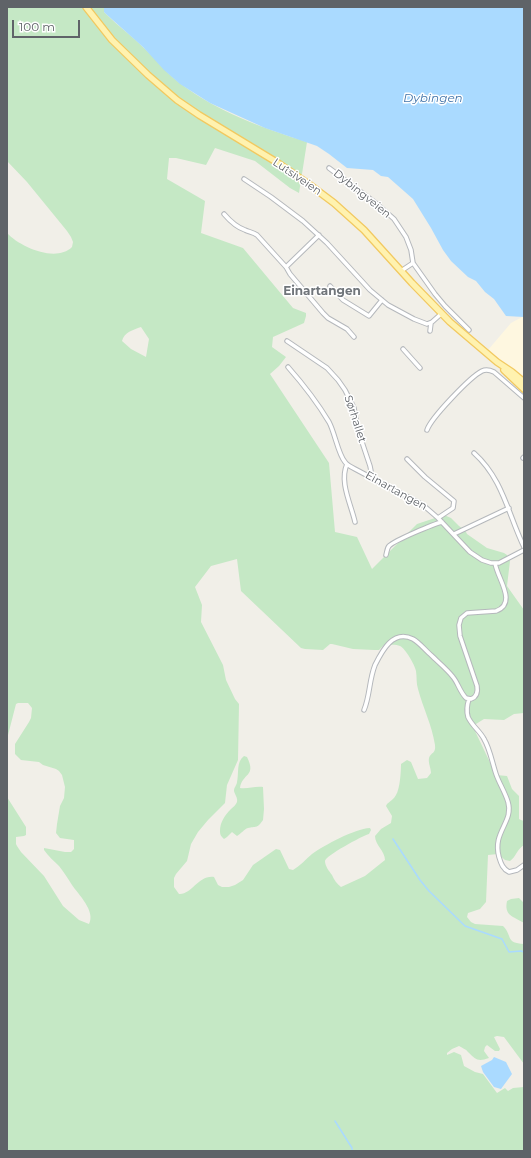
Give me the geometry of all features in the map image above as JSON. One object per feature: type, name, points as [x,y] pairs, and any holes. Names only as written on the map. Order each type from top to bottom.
[{"type":"main road","name":"Lutsiveien","points":[[86,7],[112,40],[148,75],[187,108],[278,163],[324,194],[364,230],[441,314],[497,362],[524,389]]},
{"type":"main road","name":"Lutsiveien","points":[[497,362],[524,382]]},
{"type":"street","name":"Dybingveien","points":[[330,168],[394,219],[406,237],[411,250],[413,263],[448,310],[469,330]]},
{"type":"street","points":[[244,179],[303,221],[319,235],[370,290],[393,308],[427,324],[431,323],[441,314]]},
{"type":"street","points":[[224,214],[238,227],[245,231],[255,233],[286,267],[290,274],[323,313],[328,318],[347,329],[354,337]]},
{"type":"street","points":[[286,267],[319,235]]},
{"type":"street","points":[[401,271],[413,263]]},
{"type":"street","points":[[330,286],[347,303],[369,316],[382,300]]},
{"type":"street","points":[[430,331],[431,323]]},
{"type":"street","name":"Sørhallet","points":[[287,341],[327,368],[345,390],[354,408],[358,430],[370,466],[370,476]]},
{"type":"street","points":[[403,349],[420,368]]},
{"type":"street","points":[[288,367],[313,398],[334,432],[343,459],[347,464],[345,470],[345,485],[355,522]]},
{"type":"street","points":[[427,430],[438,413],[454,396],[484,370],[494,372],[524,398]]},
{"type":"street","points":[[469,699],[476,695],[478,688],[460,636],[459,625],[461,618],[467,613],[496,611],[502,608],[505,604],[506,595],[495,564],[504,561],[524,548],[504,496],[484,462],[474,453]]},
{"type":"street","points":[[407,459],[454,501],[453,508],[438,518]]},
{"type":"street","name":"Einartangen","points":[[347,464],[423,505],[438,518],[476,557],[485,562],[495,564]]},
{"type":"street","points":[[454,534],[509,508]]},
{"type":"street","name":"Einartangen","points":[[386,555],[389,547],[395,542],[442,522]]},
{"type":"street","points":[[364,710],[372,674],[379,657],[389,642],[400,637],[409,638],[418,643],[454,677],[463,695],[469,699]]},
{"type":"street","points":[[469,699],[467,708],[468,715],[471,723],[485,740],[497,777],[508,804],[508,816],[497,840],[497,850],[500,862],[509,872],[517,870],[524,864]]},
{"type":"shaded area","points":[[524,316],[524,381],[488,350],[511,323]]},
{"type":"green space","points":[[7,7],[104,7],[104,12],[149,53],[171,76],[195,94],[241,118],[307,142],[299,193],[290,188],[255,161],[215,148],[206,165],[176,158],[169,158],[167,179],[205,201],[201,233],[243,248],[293,308],[306,313],[304,323],[273,337],[272,347],[286,357],[270,374],[329,463],[335,532],[357,537],[372,569],[417,524],[444,515],[451,518],[465,530],[467,534],[487,548],[507,555],[510,561],[507,586],[524,610],[524,713],[514,714],[504,720],[484,719],[476,724],[475,731],[496,775],[507,776],[512,789],[519,796],[519,819],[524,821],[524,845],[510,861],[505,860],[498,854],[488,855],[486,902],[480,909],[468,913],[467,917],[475,924],[503,926],[512,941],[524,944],[524,1064],[504,1037],[497,1036],[494,1037],[500,1049],[499,1051],[495,1051],[487,1045],[485,1047],[484,1051],[489,1058],[477,1060],[459,1046],[452,1049],[447,1053],[447,1055],[454,1052],[461,1055],[464,1066],[475,1072],[483,1074],[497,1093],[505,1088],[508,1091],[513,1088],[524,1087],[524,1151],[7,1151],[7,797],[26,827],[26,835],[16,837],[16,844],[21,852],[44,876],[63,906],[79,920],[89,924],[91,919],[85,903],[61,868],[44,850],[44,848],[71,852],[74,849],[74,840],[60,838],[56,833],[60,806],[64,798],[65,787],[62,775],[56,769],[43,765],[39,762],[21,760],[15,754],[15,744],[31,718],[32,708],[28,703],[16,704],[7,739],[7,233],[29,248],[48,253],[57,254],[65,252],[72,247],[73,242],[67,231],[27,182],[7,161]],"holes":[[[141,327],[149,339],[146,357],[131,349],[122,341],[127,333]],[[237,559],[241,591],[301,648],[323,650],[332,644],[353,649],[379,650],[384,645],[397,645],[402,647],[410,657],[415,668],[417,687],[432,730],[435,745],[435,750],[429,758],[431,773],[427,778],[418,779],[411,762],[407,760],[401,764],[400,780],[397,792],[394,798],[386,806],[392,816],[391,823],[381,829],[375,836],[385,860],[365,876],[341,887],[327,868],[325,861],[337,851],[369,834],[371,830],[370,828],[356,831],[332,842],[312,854],[293,870],[289,869],[280,850],[276,849],[253,865],[243,880],[235,885],[222,887],[218,885],[214,877],[208,877],[184,893],[179,894],[174,887],[174,878],[187,861],[191,844],[198,832],[225,803],[227,785],[238,760],[239,704],[226,680],[223,665],[201,622],[202,605],[195,587],[211,566]]]},
{"type":"green space","points":[[244,756],[247,757],[250,763],[250,772],[241,783],[240,788],[263,787],[263,820],[256,827],[247,829],[237,836],[232,832],[224,839],[220,834],[220,828],[225,816],[237,802],[234,790],[237,783],[239,764],[241,758]]},
{"type":"green space","points":[[519,898],[524,903],[524,923],[510,915],[506,906],[507,901]]},
{"type":"water","name":"Dybingen","points":[[104,7],[524,7],[524,317],[506,316],[494,299],[485,292],[476,281],[468,277],[451,261],[413,199],[388,177],[381,176],[373,170],[347,168],[317,146],[265,128],[210,103],[180,84],[164,70],[143,47],[104,12]]},
{"type":"water","points":[[494,1057],[506,1062],[512,1074],[501,1089],[494,1087],[483,1072],[481,1066],[492,1060]]},
{"type":"waterway","points":[[393,839],[429,891],[465,926],[502,939],[509,952],[524,952]]},
{"type":"waterway","points":[[335,1121],[352,1148],[352,1151]]},
{"type":"district","name":"Einartangen","points":[[322,291]]}]
